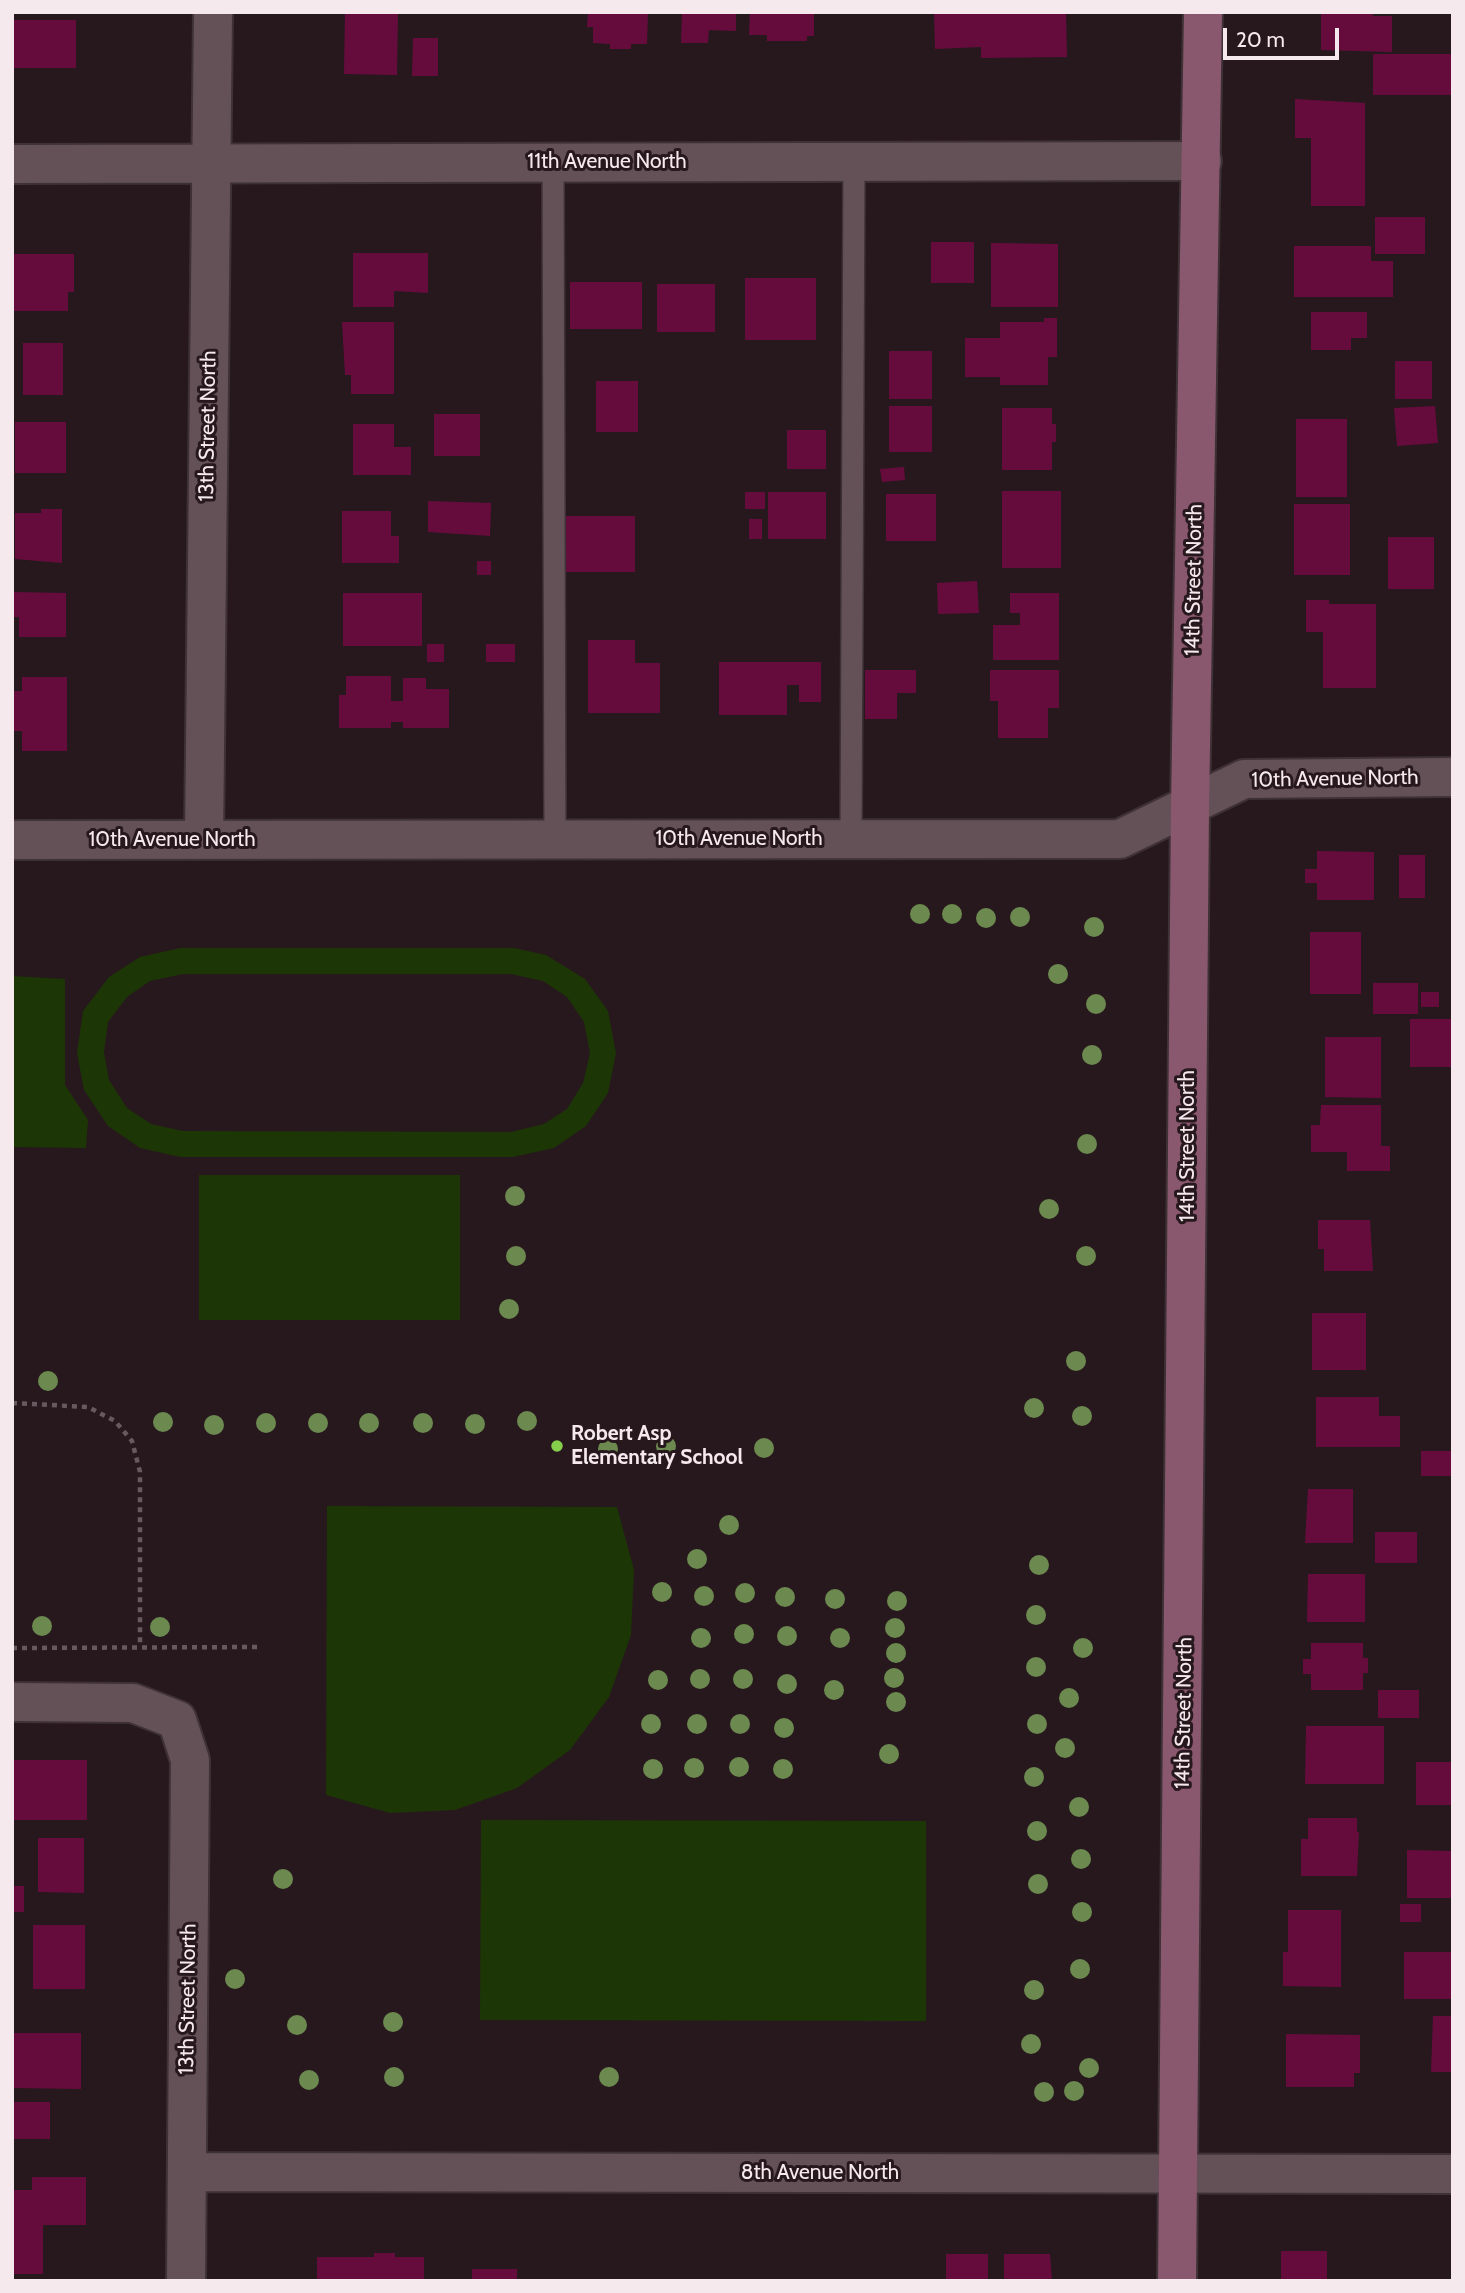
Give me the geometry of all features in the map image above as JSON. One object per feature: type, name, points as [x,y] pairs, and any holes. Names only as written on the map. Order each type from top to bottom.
[{"type":"street","name":"13th Street North","points":[[204,840],[213,12]]},
{"type":"street","name":"14th Street North","points":[[1177,2281],[1190,807],[1203,12]]},
{"type":"street","name":"11th Avenue North","points":[[12,164],[1202,161]]},
{"type":"street","name":"10th Avenue North","points":[[12,840],[1120,839],[1244,779],[1453,777]]},
{"type":"street","name":"13th Street North","points":[[12,1702],[133,1703],[177,1720],[190,1760],[186,2281]]},
{"type":"street","name":"8th Avenue North","points":[[187,2172],[1453,2174]]},
{"type":"lane","points":[[552,162],[555,839]]},
{"type":"lane","points":[[851,839],[854,162]]},
{"type":"path","points":[[12,1403],[88,1406],[115,1421],[132,1441],[140,1472],[140,1647]]},
{"type":"path","points":[[12,1648],[258,1647]]},
{"type":"green space","points":[[180,948],[514,948],[546,955],[585,979],[608,1011],[616,1053],[608,1093],[586,1126],[554,1148],[513,1157],[180,1157],[140,1148],[108,1126],[84,1090],[77,1053],[83,1011],[109,977],[140,957]],"holes":[[[183,974],[511,974],[543,981],[567,997],[584,1022],[590,1053],[583,1083],[567,1109],[544,1124],[511,1132],[183,1131],[151,1124],[127,1108],[109,1080],[104,1052],[108,1022],[127,997],[150,981]]]},
{"type":"green space","points":[[12,976],[65,979],[65,1085],[88,1120],[86,1148],[12,1147]]},
{"type":"green space","points":[[199,1175],[460,1175],[460,1320],[199,1320]]},
{"type":"green space","points":[[327,1506],[617,1507],[634,1570],[631,1635],[609,1697],[570,1750],[517,1788],[455,1810],[390,1813],[326,1795]]},
{"type":"green space","points":[[481,1820],[926,1821],[926,2021],[480,2020]]},
{"type":"building","points":[[345,12],[398,12],[397,75],[344,74]]},
{"type":"building","points":[[588,12],[648,12],[647,44],[631,44],[631,49],[610,49],[610,44],[593,43],[593,27],[587,27]]},
{"type":"building","points":[[682,12],[736,12],[736,31],[709,30],[708,43],[681,43]]},
{"type":"building","points":[[750,12],[814,12],[814,36],[807,36],[807,41],[767,41],[767,35],[749,35]]},
{"type":"building","points":[[934,12],[1066,12],[1067,57],[981,58],[981,47],[935,49]]},
{"type":"building","points":[[1321,12],[1373,12],[1373,16],[1392,16],[1392,52],[1321,50]]},
{"type":"building","points":[[13,20],[76,20],[76,68],[13,68]]},
{"type":"building","points":[[413,38],[438,38],[438,76],[412,76]]},
{"type":"building","points":[[1373,54],[1453,54],[1453,95],[1373,95]]},
{"type":"building","points":[[1295,99],[1365,103],[1365,206],[1311,206],[1311,138],[1295,138]]},
{"type":"building","points":[[1375,217],[1425,217],[1425,254],[1375,254]]},
{"type":"building","points":[[931,242],[974,242],[974,283],[931,283]]},
{"type":"building","points":[[991,243],[1058,244],[1058,307],[991,307]]},
{"type":"building","points":[[1294,246],[1371,246],[1371,261],[1393,261],[1393,297],[1294,297]]},
{"type":"building","points":[[353,253],[428,253],[428,293],[394,291],[394,307],[353,307]]},
{"type":"building","points":[[12,254],[74,254],[74,292],[68,292],[68,311],[12,311]]},
{"type":"building","points":[[745,278],[816,278],[816,340],[745,340]]},
{"type":"building","points":[[570,282],[642,282],[642,329],[570,329]]},
{"type":"building","points":[[657,284],[715,284],[715,332],[657,332]]},
{"type":"building","points":[[1311,312],[1367,312],[1367,338],[1351,338],[1351,350],[1311,350]]},
{"type":"building","points":[[1044,318],[1057,318],[1057,357],[1048,357],[1048,385],[1000,385],[1000,377],[965,377],[965,338],[1000,338],[1000,322],[1044,322]]},
{"type":"building","points":[[342,322],[394,322],[394,394],[351,394],[351,375],[345,375]]},
{"type":"building","points":[[23,343],[63,343],[63,395],[23,395]]},
{"type":"building","points":[[889,351],[932,351],[932,399],[889,399]]},
{"type":"building","points":[[1395,361],[1432,361],[1432,399],[1395,399]]},
{"type":"building","points":[[596,381],[638,381],[638,432],[596,432]]},
{"type":"building","points":[[889,406],[932,406],[932,452],[889,452]]},
{"type":"building","points":[[1435,406],[1438,443],[1397,446],[1394,408]]},
{"type":"building","points":[[1002,408],[1052,408],[1052,424],[1056,424],[1056,442],[1052,442],[1052,470],[1002,470]]},
{"type":"building","points":[[434,414],[480,414],[480,456],[434,456]]},
{"type":"building","points":[[1296,419],[1347,419],[1347,497],[1296,497]]},
{"type":"building","points":[[15,422],[66,422],[66,473],[15,473]]},
{"type":"building","points":[[353,424],[394,424],[394,447],[411,447],[411,475],[353,475]]},
{"type":"building","points":[[787,430],[826,430],[826,469],[787,469]]},
{"type":"building","points":[[904,467],[905,480],[882,482],[880,469]]},
{"type":"building","points":[[1002,491],[1061,491],[1061,568],[1002,568]]},
{"type":"building","points":[[745,492],[765,492],[765,509],[745,509]]},
{"type":"building","points":[[768,492],[826,492],[826,539],[768,539]]},
{"type":"building","points":[[886,494],[936,494],[936,541],[886,541]]},
{"type":"building","points":[[428,501],[491,503],[490,536],[428,532]]},
{"type":"building","points":[[1294,504],[1350,504],[1350,575],[1294,575]]},
{"type":"building","points":[[41,509],[62,509],[62,563],[15,559],[15,513],[41,513]]},
{"type":"building","points":[[342,511],[391,511],[391,536],[399,536],[399,563],[342,563]]},
{"type":"building","points":[[565,516],[635,516],[635,572],[564,572]]},
{"type":"building","points":[[749,519],[762,519],[762,539],[749,539]]},
{"type":"building","points":[[1388,537],[1434,537],[1434,589],[1388,589]]},
{"type":"building","points":[[477,561],[491,561],[491,575],[477,575]]},
{"type":"building","points":[[977,581],[979,613],[938,614],[937,583]]},
{"type":"building","points":[[12,592],[66,593],[66,637],[19,637],[19,617],[12,617]]},
{"type":"building","points":[[343,593],[422,593],[422,646],[343,646]]},
{"type":"building","points":[[1010,593],[1059,593],[1059,660],[993,660],[993,625],[1020,625],[1020,613],[1010,613]]},
{"type":"building","points":[[1306,600],[1329,600],[1329,604],[1376,604],[1376,688],[1323,688],[1323,632],[1306,632]]},
{"type":"building","points":[[588,640],[635,640],[635,663],[660,663],[660,713],[588,713]]},
{"type":"building","points":[[427,644],[444,644],[444,662],[427,662]]},
{"type":"building","points":[[486,644],[515,644],[515,662],[486,662]]},
{"type":"building","points":[[719,662],[821,662],[821,702],[799,702],[799,685],[787,685],[787,715],[719,715]]},
{"type":"building","points":[[865,670],[916,670],[916,693],[897,693],[897,719],[865,719]]},
{"type":"building","points":[[990,670],[1059,670],[1059,708],[1048,708],[1048,738],[998,738],[998,701],[990,701]]},
{"type":"building","points":[[346,676],[391,676],[391,701],[403,701],[403,678],[426,678],[426,689],[449,689],[449,728],[403,728],[403,722],[391,722],[391,728],[339,728],[339,695],[346,695]]},
{"type":"building","points":[[22,677],[67,677],[67,751],[22,751],[22,731],[12,731],[12,691],[22,691]]},
{"type":"building","points":[[1317,851],[1374,852],[1374,900],[1317,900],[1317,883],[1305,883],[1305,869],[1317,869]]},
{"type":"building","points":[[1399,855],[1425,855],[1425,898],[1399,898]]},
{"type":"building","points":[[1310,932],[1361,932],[1361,994],[1310,994]]},
{"type":"building","points":[[1373,983],[1418,983],[1418,1014],[1373,1014]]},
{"type":"building","points":[[1421,992],[1439,992],[1439,1007],[1421,1007]]},
{"type":"building","points":[[1410,1019],[1453,1019],[1453,1067],[1410,1067]]},
{"type":"building","points":[[1325,1037],[1381,1037],[1381,1098],[1325,1097]]},
{"type":"building","points":[[1321,1105],[1381,1105],[1381,1146],[1390,1146],[1390,1171],[1347,1171],[1347,1152],[1311,1152],[1311,1125],[1320,1125]]},
{"type":"building","points":[[1318,1220],[1370,1220],[1373,1271],[1324,1271],[1324,1249],[1318,1249]]},
{"type":"building","points":[[1312,1313],[1366,1313],[1366,1370],[1312,1370]]},
{"type":"building","points":[[1316,1397],[1379,1397],[1379,1416],[1400,1416],[1400,1447],[1316,1447]]},
{"type":"building","points":[[1421,1451],[1453,1451],[1453,1476],[1421,1476]]},
{"type":"building","points":[[1308,1489],[1353,1489],[1353,1543],[1305,1543]]},
{"type":"building","points":[[1375,1532],[1417,1532],[1417,1563],[1375,1563]]},
{"type":"building","points":[[1308,1574],[1365,1574],[1365,1622],[1307,1622]]},
{"type":"building","points":[[1311,1643],[1363,1643],[1363,1658],[1368,1658],[1368,1673],[1363,1673],[1363,1690],[1311,1690],[1311,1674],[1303,1674],[1303,1659],[1311,1659]]},
{"type":"building","points":[[1378,1690],[1419,1690],[1419,1718],[1378,1718]]},
{"type":"building","points":[[1306,1726],[1384,1726],[1384,1784],[1305,1784]]},
{"type":"building","points":[[12,1760],[87,1760],[87,1820],[12,1820]]},
{"type":"building","points":[[1416,1762],[1453,1762],[1453,1805],[1416,1805]]},
{"type":"building","points":[[1308,1818],[1357,1818],[1357,1876],[1301,1876],[1301,1839],[1308,1839]]},
{"type":"building","points":[[38,1838],[84,1838],[84,1893],[38,1892]]},
{"type":"building","points":[[1407,1850],[1452,1851],[1452,1898],[1407,1898]]},
{"type":"building","points":[[12,1886],[24,1886],[24,1912],[12,1912]]},
{"type":"building","points":[[1400,1904],[1421,1904],[1421,1922],[1400,1922]]},
{"type":"building","points":[[1288,1910],[1341,1910],[1341,1987],[1283,1986],[1283,1952],[1288,1952]]},
{"type":"building","points":[[33,1925],[85,1925],[85,1989],[33,1989]]},
{"type":"building","points":[[1404,1952],[1451,1952],[1451,1999],[1404,1999]]},
{"type":"building","points":[[1433,2016],[1453,2016],[1453,2072],[1431,2072]]},
{"type":"building","points":[[12,2033],[81,2033],[81,2089],[12,2088]]},
{"type":"building","points":[[1286,2034],[1360,2035],[1360,2073],[1354,2073],[1354,2087],[1286,2087]]},
{"type":"building","points":[[12,2102],[50,2102],[50,2139],[12,2139]]},
{"type":"building","points":[[32,2177],[86,2177],[86,2225],[43,2225],[43,2274],[12,2274],[12,2190],[32,2190]]},
{"type":"building","points":[[1281,2251],[1327,2251],[1327,2281],[1281,2281]]},
{"type":"building","points":[[374,2253],[395,2253],[395,2257],[424,2257],[424,2281],[317,2281],[317,2257],[374,2257]]},
{"type":"building","points":[[946,2254],[988,2254],[988,2281],[946,2281]]},
{"type":"building","points":[[1004,2254],[1050,2254],[1052,2281],[1004,2281]]},
{"type":"building","points":[[472,2269],[517,2269],[517,2281],[472,2281]]},
{"type":"place","name":"Robert Asp Elementary School","points":[[557,1446]]}]
